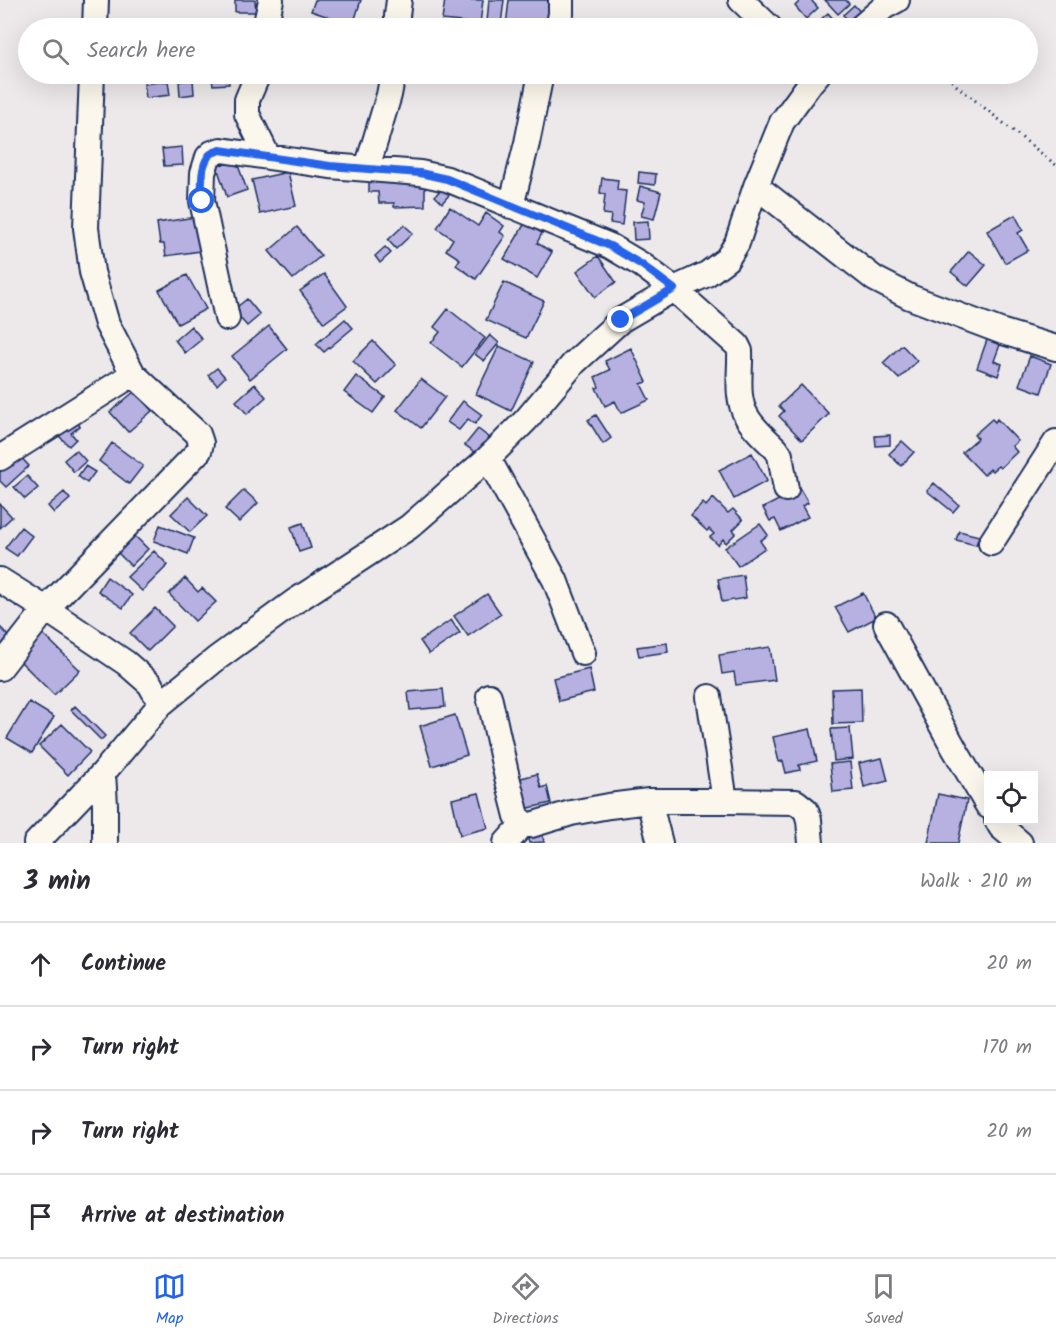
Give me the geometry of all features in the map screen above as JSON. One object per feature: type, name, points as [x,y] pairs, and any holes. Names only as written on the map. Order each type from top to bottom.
[{"type":"street","points":[[95,18],[96,0]]},
{"type":"street","points":[[268,18],[271,0]]},
{"type":"street","points":[[397,18],[399,0]]},
{"type":"street","points":[[560,18],[561,0]]},
{"type":"street","points":[[741,0],[760,18]]},
{"type":"street","points":[[870,18],[885,2]]},
{"type":"street","points":[[0,668],[46,609],[199,451],[201,443],[198,434],[133,374],[107,324],[92,272],[86,228],[92,84]]},
{"type":"street","points":[[254,84],[247,100],[247,114],[268,157]]},
{"type":"street","points":[[368,168],[391,84]]},
{"type":"street","points":[[511,206],[540,84]]},
{"type":"street","points":[[36,843],[104,773],[161,704],[216,659],[294,602],[409,527],[488,458],[526,420],[574,363],[621,320],[674,289],[707,274],[727,259],[737,243],[756,186],[782,122],[810,84]]},
{"type":"street","points":[[227,318],[202,201],[202,173],[212,153],[220,150],[330,166],[420,173],[447,179],[610,246],[642,265],[674,289],[737,345],[740,351],[742,406],[747,418],[780,455],[786,489]]},
{"type":"street","points":[[756,186],[875,279],[910,297],[1003,332],[1056,348]]},
{"type":"street","points":[[0,458],[133,374]]},
{"type":"street","points":[[991,543],[1056,442]]},
{"type":"street","points":[[488,458],[555,580],[583,653]]},
{"type":"street","points":[[0,580],[126,663],[150,684],[161,704]]},
{"type":"street","points":[[886,624],[984,799]]},
{"type":"street","points":[[489,696],[514,805],[517,816],[523,824],[531,825],[572,813],[650,801],[796,802],[806,810],[811,843]]},
{"type":"street","points":[[709,697],[725,801]]},
{"type":"street","points":[[104,773],[105,843]]},
{"type":"street","points":[[650,801],[660,843]]},
{"type":"street","points":[[506,843],[523,824]]},
{"type":"street","points":[[1000,825],[1020,843]]},
{"type":"path","points":[[955,84],[1056,165]]},
{"type":"building","points":[[235,0],[255,0],[256,12],[235,12]]},
{"type":"building","points":[[315,0],[361,0],[355,18],[332,18],[311,11]]},
{"type":"building","points":[[445,0],[483,0],[481,18],[442,18]]},
{"type":"building","points":[[489,0],[504,0],[502,18],[487,18]]},
{"type":"building","points":[[509,0],[551,0],[548,18],[507,18]]},
{"type":"building","points":[[801,0],[811,0],[818,8],[805,18],[795,6]]},
{"type":"building","points":[[825,0],[846,0],[849,4],[838,14]]},
{"type":"building","points":[[854,5],[864,16],[846,18],[843,15]]},
{"type":"building","points":[[828,13],[832,18],[822,18]]},
{"type":"building","points":[[144,84],[168,84],[170,95],[146,98]]},
{"type":"building","points":[[179,84],[193,84],[194,94],[180,96]]},
{"type":"building","points":[[182,147],[183,165],[164,166],[162,149]]},
{"type":"building","points":[[235,157],[247,190],[227,197],[216,164]]},
{"type":"building","points":[[288,172],[296,206],[260,214],[252,180]]},
{"type":"building","points":[[639,172],[656,174],[655,185],[638,183]]},
{"type":"building","points":[[602,178],[618,180],[617,190],[626,191],[622,225],[610,223],[611,215],[603,214],[605,194],[600,193]]},
{"type":"building","points":[[425,179],[425,206],[394,207],[394,203],[379,203],[378,192],[369,192],[369,180]]},
{"type":"building","points":[[640,186],[661,192],[654,219],[641,216],[645,202],[637,200]]},
{"type":"building","points":[[443,187],[450,194],[442,203],[435,196]]},
{"type":"building","points":[[450,207],[478,226],[486,213],[504,226],[500,232],[505,236],[476,279],[456,265],[460,259],[446,250],[453,239],[437,228]]},
{"type":"building","points":[[1015,215],[1023,230],[1018,233],[1028,250],[1005,263],[987,231]]},
{"type":"building","points":[[195,217],[200,251],[166,256],[164,244],[160,244],[157,223]]},
{"type":"building","points":[[648,221],[649,239],[634,240],[633,222]]},
{"type":"building","points":[[525,223],[542,233],[537,243],[552,252],[537,278],[504,259]]},
{"type":"building","points":[[404,225],[413,233],[396,249],[388,240]]},
{"type":"building","points":[[297,227],[321,256],[293,279],[269,251]]},
{"type":"building","points":[[385,247],[391,253],[380,263],[375,256]]},
{"type":"building","points":[[969,251],[986,265],[968,286],[951,272]]},
{"type":"building","points":[[598,256],[616,282],[595,297],[577,271]]},
{"type":"building","points":[[324,274],[347,306],[324,323],[300,291]]},
{"type":"building","points":[[187,275],[206,309],[178,324],[159,290]]},
{"type":"building","points":[[504,282],[544,301],[526,338],[486,320]]},
{"type":"building","points":[[247,299],[260,315],[247,326],[233,310]]},
{"type":"building","points":[[448,309],[485,338],[462,367],[431,343],[440,332],[434,327]]},
{"type":"building","points":[[345,319],[353,328],[324,352],[316,344]]},
{"type":"building","points":[[191,326],[202,339],[185,353],[175,340]]},
{"type":"building","points":[[269,326],[287,349],[250,379],[232,356]]},
{"type":"building","points":[[490,335],[499,343],[484,361],[475,354]]},
{"type":"building","points":[[988,337],[1001,342],[994,361],[1002,364],[998,376],[977,368]]},
{"type":"building","points":[[373,341],[396,365],[377,384],[353,361]]},
{"type":"building","points":[[902,345],[917,361],[899,379],[883,363]]},
{"type":"building","points":[[499,346],[534,362],[511,411],[476,394]]},
{"type":"building","points":[[631,348],[647,382],[641,384],[649,400],[621,413],[615,401],[605,406],[596,388],[599,387],[595,377],[610,370],[605,361]]},
{"type":"building","points":[[1030,356],[1051,364],[1041,393],[1019,385]]},
{"type":"building","points":[[217,368],[225,377],[217,385],[208,375]]},
{"type":"building","points":[[356,376],[385,397],[373,413],[344,392]]},
{"type":"building","points":[[421,379],[445,397],[421,428],[397,410]]},
{"type":"building","points":[[255,384],[266,397],[247,414],[236,401]]},
{"type":"building","points":[[801,385],[829,414],[802,440],[779,416],[784,411],[779,406]]},
{"type":"building","points":[[135,391],[152,411],[128,432],[110,412]]},
{"type":"building","points":[[463,401],[482,415],[475,424],[468,419],[459,430],[447,422]]},
{"type":"building","points":[[596,415],[611,438],[603,444],[588,420]]},
{"type":"building","points":[[992,419],[995,422],[997,419],[1018,441],[1012,446],[1017,452],[1000,468],[998,466],[992,471],[990,469],[984,475],[962,452],[978,438],[974,435]]},
{"type":"building","points":[[76,421],[80,426],[71,433],[76,439],[69,446],[59,436]]},
{"type":"building","points":[[478,429],[491,439],[479,455],[465,445]]},
{"type":"building","points":[[890,435],[890,445],[876,446],[875,436]]},
{"type":"building","points":[[902,441],[914,452],[901,466],[889,454]]},
{"type":"building","points":[[112,443],[143,466],[129,484],[99,461]]},
{"type":"building","points":[[76,450],[86,461],[74,472],[64,460]]},
{"type":"building","points":[[16,452],[29,466],[6,487],[0,481],[0,466]]},
{"type":"building","points":[[752,453],[767,481],[734,499],[719,470]]},
{"type":"building","points":[[85,466],[95,472],[87,483],[78,476]]},
{"type":"building","points":[[27,476],[38,488],[25,499],[14,487]]},
{"type":"building","points":[[934,483],[959,505],[953,512],[927,491]]},
{"type":"building","points":[[800,489],[808,503],[802,506],[808,517],[781,531],[775,519],[770,521],[763,508]]},
{"type":"building","points":[[244,490],[258,503],[239,522],[225,509]]},
{"type":"building","points":[[64,492],[70,499],[54,513],[48,506]]},
{"type":"building","points":[[188,497],[207,516],[190,532],[171,514]]},
{"type":"building","points":[[713,498],[728,513],[733,509],[743,520],[733,530],[736,533],[726,543],[723,539],[718,545],[710,537],[714,534],[709,529],[707,531],[691,516],[703,503],[706,506]]},
{"type":"building","points":[[0,504],[12,517],[0,528]]},
{"type":"building","points":[[303,523],[311,548],[299,552],[291,527]]},
{"type":"building","points":[[760,524],[768,535],[760,541],[765,548],[738,566],[725,548]]},
{"type":"building","points":[[160,525],[194,538],[188,554],[154,541]]},
{"type":"building","points":[[21,527],[32,536],[17,556],[5,548]]},
{"type":"building","points":[[959,531],[979,536],[976,545],[956,540]]},
{"type":"building","points":[[133,534],[148,549],[131,566],[116,551]]},
{"type":"building","points":[[154,551],[168,565],[142,591],[127,577]]},
{"type":"building","points":[[743,575],[746,598],[722,602],[718,579]]},
{"type":"building","points":[[107,577],[132,595],[123,608],[98,591]]},
{"type":"building","points":[[185,578],[198,592],[202,588],[216,602],[195,621],[169,594]]},
{"type":"building","points":[[863,593],[876,618],[849,632],[835,607]]},
{"type":"building","points":[[487,594],[501,614],[468,636],[454,616]]},
{"type":"building","points":[[155,608],[173,626],[148,651],[130,633]]},
{"type":"building","points":[[451,620],[460,633],[429,654],[420,641]]},
{"type":"building","points":[[0,627],[14,641],[0,656]]},
{"type":"building","points":[[39,630],[80,670],[54,695],[14,655]]},
{"type":"building","points":[[667,643],[668,652],[639,656],[637,647]]},
{"type":"building","points":[[770,647],[775,680],[736,685],[734,672],[722,674],[719,655]]},
{"type":"building","points":[[589,669],[594,692],[559,701],[553,678]]},
{"type":"building","points":[[861,688],[862,723],[833,724],[832,689]]},
{"type":"building","points":[[443,689],[445,707],[410,710],[408,692]]},
{"type":"building","points":[[29,702],[54,717],[32,753],[7,738]]},
{"type":"building","points":[[75,706],[105,736],[101,740],[71,710]]},
{"type":"building","points":[[455,715],[467,755],[432,766],[420,726]]},
{"type":"building","points":[[62,724],[90,752],[68,775],[39,746]]},
{"type":"building","points":[[850,728],[853,759],[834,761],[831,729]]},
{"type":"building","points":[[810,729],[817,761],[799,765],[800,770],[786,773],[783,761],[779,762],[773,737]]},
{"type":"building","points":[[882,758],[888,781],[864,787],[859,763]]},
{"type":"building","points":[[850,762],[853,790],[833,792],[830,764]]},
{"type":"building","points":[[537,774],[541,788],[547,786],[551,803],[520,810],[513,780]]},
{"type":"building","points":[[479,793],[488,828],[460,835],[452,799]]},
{"type":"building","points":[[938,794],[967,800],[958,843],[928,843]]},
{"type":"building","points":[[541,827],[544,842],[529,843],[526,831]]},
{"type":"route","points":[[202,201],[202,173],[208,157],[220,150],[330,166],[420,173],[447,179],[610,246],[642,265],[674,289],[621,320]]}]
